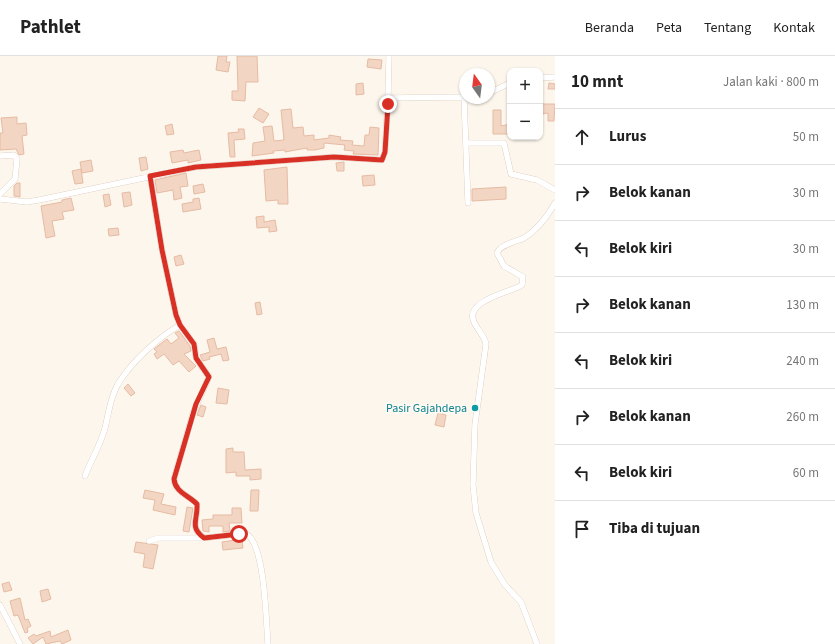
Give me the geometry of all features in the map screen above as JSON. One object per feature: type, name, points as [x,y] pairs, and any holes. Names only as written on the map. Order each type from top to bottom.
[{"type":"street","points":[[0,200],[27,202],[39,200],[196,167],[334,157],[382,160],[385,152],[389,56]]},
{"type":"street","points":[[543,78],[555,77]]},
{"type":"street","points":[[495,90],[507,84]]},
{"type":"street","points":[[388,98],[459,97]]},
{"type":"street","points":[[464,104],[468,203]]},
{"type":"street","points":[[466,143],[504,143],[512,174],[537,180],[555,190]]},
{"type":"street","points":[[0,156],[14,154],[17,159],[15,179],[0,194]]},
{"type":"street","points":[[150,176],[162,250],[176,315],[180,325],[193,343],[196,358],[209,377],[193,413],[174,481],[178,490],[197,504],[195,529],[197,533],[204,538]]},
{"type":"street","points":[[537,644],[521,602],[505,585],[491,562],[476,513],[473,485],[475,424],[486,344],[482,332],[473,321],[472,316],[480,304],[488,298],[509,292],[522,285],[523,277],[504,266],[497,253],[502,248],[523,238],[532,231],[545,219],[555,204]]},
{"type":"street","points":[[85,476],[105,429],[108,407],[119,383],[147,349],[165,334],[180,325]]},
{"type":"street","points":[[149,542],[159,538],[204,538],[239,534],[248,535],[258,551],[268,644]]},
{"type":"street","points":[[0,605],[20,644]]},
{"type":"building","points":[[218,56],[227,56],[226,62],[230,62],[228,72],[216,70]]},
{"type":"building","points":[[237,56],[257,56],[258,82],[246,82],[245,101],[232,100],[232,91],[238,91]]},
{"type":"building","points":[[368,59],[382,60],[381,69],[367,67]]},
{"type":"building","points":[[363,83],[364,94],[356,95],[356,84]]},
{"type":"building","points":[[549,83],[555,84],[555,89],[548,89]]},
{"type":"building","points":[[543,104],[555,104],[554,121],[548,121],[548,113],[543,114]]},
{"type":"building","points":[[259,108],[269,114],[263,123],[253,117]]},
{"type":"building","points":[[291,109],[293,128],[303,127],[304,136],[314,135],[314,140],[329,138],[329,135],[341,137],[340,140],[353,141],[352,145],[364,146],[365,135],[369,135],[370,127],[379,128],[378,155],[353,154],[354,151],[344,150],[345,145],[324,143],[324,148],[315,150],[307,150],[307,148],[285,152],[285,150],[273,151],[274,153],[252,156],[253,143],[265,141],[263,127],[272,126],[274,141],[284,140],[281,110]]},
{"type":"building","points":[[493,110],[501,110],[501,126],[507,125],[507,134],[493,134]]},
{"type":"building","points":[[17,117],[17,124],[26,123],[27,135],[22,136],[24,154],[19,155],[16,149],[0,150],[0,133],[3,133],[1,118]]},
{"type":"building","points":[[172,124],[174,134],[167,135],[165,126]]},
{"type":"building","points":[[238,129],[244,129],[245,139],[234,140],[235,157],[230,157],[228,133],[239,132]]},
{"type":"building","points":[[183,150],[184,153],[199,150],[201,160],[188,163],[188,160],[172,163],[170,152]]},
{"type":"building","points":[[146,157],[148,169],[141,171],[139,158]]},
{"type":"building","points":[[91,160],[93,171],[82,173],[80,162]]},
{"type":"building","points":[[344,162],[344,171],[337,171],[336,163]]},
{"type":"building","points":[[287,167],[288,204],[278,204],[278,200],[266,201],[264,170]]},
{"type":"building","points":[[81,169],[83,183],[75,184],[72,171]]},
{"type":"building","points":[[186,173],[188,186],[180,187],[182,198],[174,200],[173,190],[157,193],[155,180]]},
{"type":"building","points":[[374,175],[375,185],[363,186],[362,176]]},
{"type":"building","points":[[17,183],[20,183],[20,197],[14,196],[14,186]]},
{"type":"building","points":[[203,184],[205,192],[194,194],[193,186]]},
{"type":"building","points":[[506,187],[506,199],[472,201],[472,189]]},
{"type":"building","points":[[130,192],[132,205],[124,207],[122,193]]},
{"type":"building","points":[[109,194],[111,205],[105,207],[103,195]]},
{"type":"building","points":[[71,198],[74,210],[62,212],[64,219],[52,221],[55,236],[46,238],[41,206],[62,202],[62,200]]},
{"type":"building","points":[[199,198],[201,209],[183,212],[182,204],[193,202],[193,199]]},
{"type":"building","points":[[264,216],[264,222],[275,220],[277,231],[269,232],[269,227],[257,228],[256,217]]},
{"type":"building","points":[[118,228],[119,235],[109,236],[108,229]]},
{"type":"building","points":[[181,255],[184,264],[176,266],[174,257]]},
{"type":"building","points":[[260,302],[262,314],[257,315],[255,303]]},
{"type":"building","points":[[179,331],[190,346],[191,351],[184,354],[196,366],[189,372],[179,361],[173,365],[164,354],[157,359],[154,354],[157,352],[154,349],[167,339],[171,344],[179,338],[175,333]]},
{"type":"building","points":[[214,338],[217,349],[226,347],[229,360],[223,361],[221,354],[209,357],[210,359],[203,361],[200,355],[210,352],[207,340]]},
{"type":"building","points":[[128,384],[135,393],[131,396],[124,388]]},
{"type":"building","points":[[218,388],[229,390],[227,404],[216,403]]},
{"type":"building","points":[[201,405],[206,407],[203,417],[197,415]]},
{"type":"building","points":[[438,413],[446,415],[444,427],[435,425]]},
{"type":"building","points":[[233,448],[233,452],[244,452],[245,470],[261,469],[261,479],[250,480],[250,476],[236,476],[236,472],[226,473],[226,449]]},
{"type":"building","points":[[145,490],[164,494],[161,504],[176,507],[175,515],[153,510],[155,500],[143,498]]},
{"type":"building","points":[[251,490],[259,490],[258,511],[250,511]]},
{"type":"building","points":[[187,507],[193,508],[189,532],[183,531]]},
{"type":"building","points":[[232,508],[241,508],[242,523],[229,523],[230,531],[223,532],[223,526],[209,526],[209,532],[203,531],[202,520],[213,519],[213,515],[232,515]]},
{"type":"building","points":[[242,539],[243,548],[223,550],[222,542]]},
{"type":"building","points":[[136,542],[158,545],[153,569],[143,567],[145,554],[134,552]]},
{"type":"building","points":[[9,582],[12,590],[4,592],[2,584]]},
{"type":"building","points":[[48,589],[51,599],[42,602],[40,591]]},
{"type":"building","points":[[20,598],[25,620],[28,619],[31,626],[27,628],[28,632],[25,633],[18,615],[14,616],[10,601]]},
{"type":"building","points":[[68,630],[71,640],[62,644],[60,641],[46,644],[43,637],[33,644],[28,638],[34,634],[36,636],[50,631],[51,637]]},
{"type":"place","name":"Pasir Gajahdepa","points":[[475,408]]},
{"type":"route","points":[[239,534],[204,538],[197,533],[195,529],[197,504],[178,490],[174,484],[174,479],[193,413],[199,397],[209,380],[209,375],[196,358],[194,344],[177,319],[162,250],[150,176],[196,167],[334,157],[382,160],[385,152],[388,104]]}]
